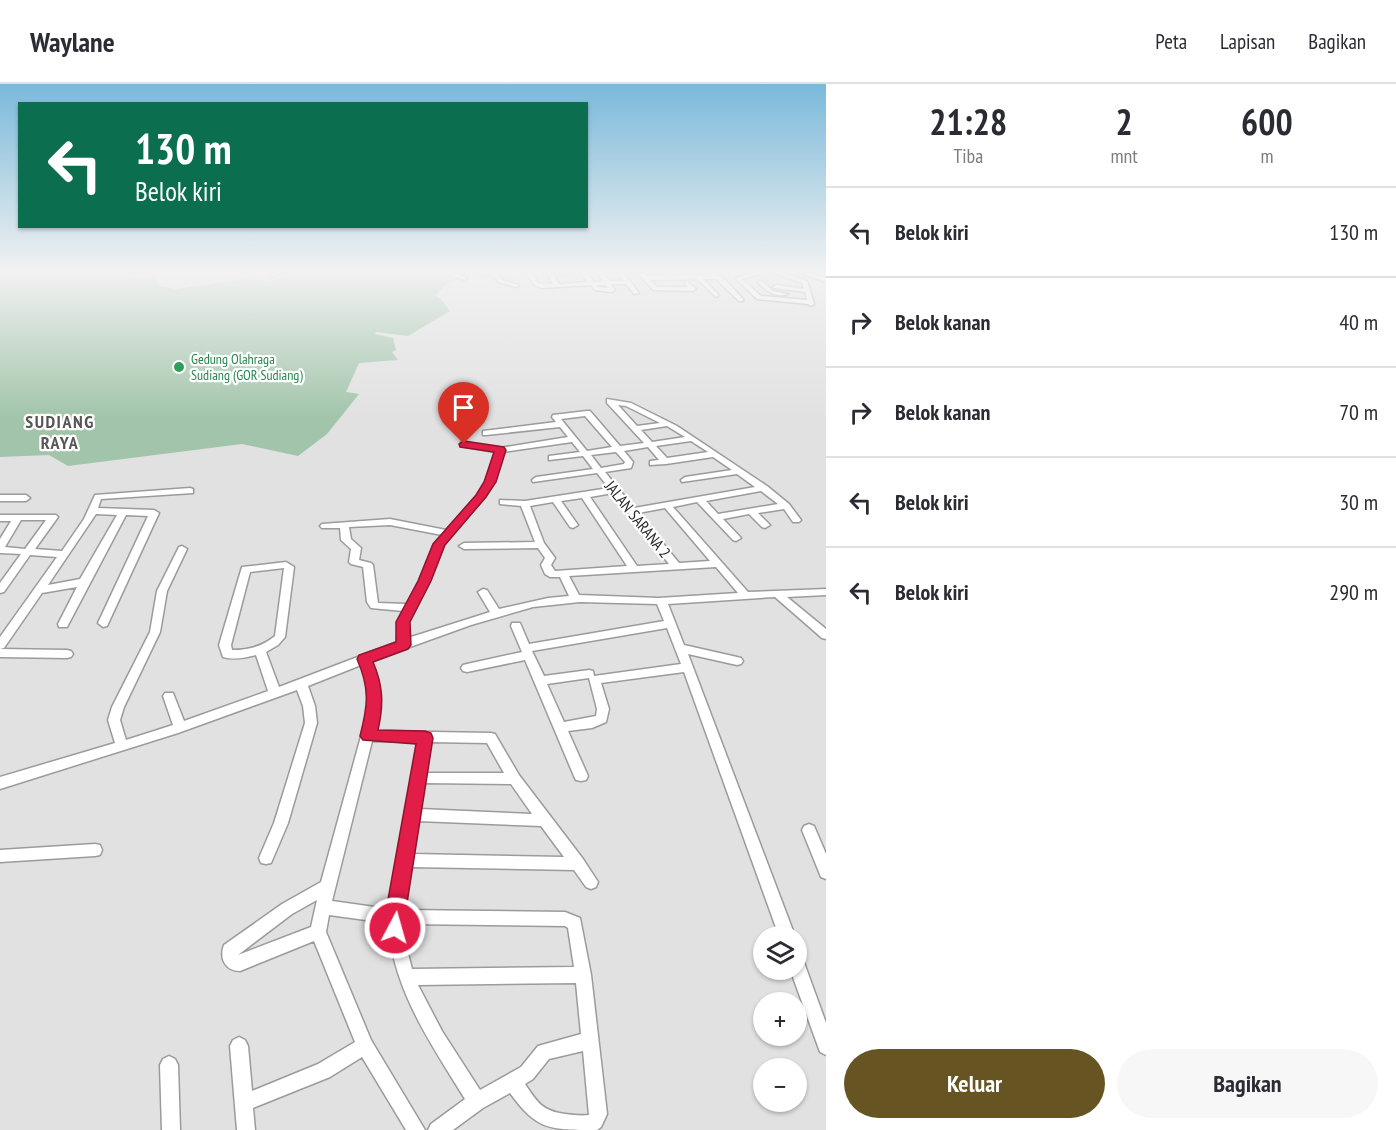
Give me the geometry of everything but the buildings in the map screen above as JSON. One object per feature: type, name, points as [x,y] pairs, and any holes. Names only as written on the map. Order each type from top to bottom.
[{"type":"street","points":[[666,462],[610,402],[645,411],[667,424],[764,488],[786,506],[796,520]]},
{"type":"street","points":[[621,414],[645,411]]},
{"type":"street","points":[[536,480],[628,466],[629,462],[587,413],[556,417],[562,424]]},
{"type":"street","points":[[486,433],[562,424]]},
{"type":"street","name":"JALAN SARANA 2","points":[[562,424],[676,566]]},
{"type":"street","points":[[635,429],[667,424]]},
{"type":"street","points":[[464,444],[500,450],[574,439]]},
{"type":"street","points":[[552,458],[690,439]]},
{"type":"street","points":[[403,645],[403,622],[424,581],[439,544],[481,497],[490,482],[500,450]]},
{"type":"street","points":[[654,463],[714,454]]},
{"type":"street","points":[[685,480],[738,471]]},
{"type":"street","points":[[632,511],[764,488]]},
{"type":"street","points":[[503,502],[525,504],[616,490]]},
{"type":"street","points":[[0,645],[92,514],[100,496],[190,491]]},
{"type":"street","points":[[585,495],[635,570]]},
{"type":"street","points":[[0,498],[26,498]]},
{"type":"street","points":[[555,499],[573,525]]},
{"type":"street","points":[[699,500],[736,538]]},
{"type":"street","points":[[525,504],[540,544],[550,558],[550,562],[546,565],[548,570],[554,575],[717,564]]},
{"type":"street","points":[[667,505],[746,596]]},
{"type":"street","points":[[716,517],[786,506]]},
{"type":"street","points":[[751,512],[765,525]]},
{"type":"street","points":[[92,514],[154,513],[103,623]]},
{"type":"street","points":[[63,624],[122,515]]},
{"type":"street","points":[[18,517],[0,549],[64,554]]},
{"type":"street","points":[[0,518],[53,517],[46,530],[0,590]]},
{"type":"street","points":[[325,526],[390,522],[448,533]]},
{"type":"street","points":[[344,524],[346,540],[356,548],[354,562],[368,565],[372,602],[375,606],[410,608]]},
{"type":"street","points":[[464,546],[540,544]]},
{"type":"street","points":[[122,746],[114,720],[154,632],[162,591],[182,549]]},
{"type":"street","points":[[287,565],[280,637],[273,645],[260,651],[227,654],[225,650],[246,568],[287,565]]},
{"type":"street","points":[[563,573],[575,598]]},
{"type":"street","points":[[38,590],[84,582]]},
{"type":"street","points":[[483,592],[497,614]]},
{"type":"street","points":[[0,783],[122,746],[275,693],[403,645],[535,603],[575,598],[661,601],[826,592]]},
{"type":"street","points":[[777,594],[826,635]]},
{"type":"street","points":[[661,601],[681,648],[783,926]]},
{"type":"street","points":[[467,668],[527,652],[671,624]]},
{"type":"street","points":[[516,626],[581,776]]},
{"type":"street","points":[[681,648],[737,661]]},
{"type":"street","points":[[260,651],[275,693]]},
{"type":"street","points":[[0,653],[68,654]]},
{"type":"street","points":[[364,659],[373,680],[374,711],[327,886],[318,932],[365,1046],[416,1130]]},
{"type":"street","points":[[560,727],[592,723],[602,719],[603,709],[594,681],[688,667]]},
{"type":"street","points":[[540,681],[589,674]]},
{"type":"street","points":[[266,858],[281,823],[311,723],[309,706],[301,683]]},
{"type":"street","points":[[169,696],[179,725]]},
{"type":"street","points":[[368,736],[491,738],[513,779],[591,882]]},
{"type":"street","points":[[425,738],[395,916],[396,941],[407,977],[425,1017],[477,1102]]},
{"type":"street","points":[[419,778],[513,779]]},
{"type":"street","points":[[412,815],[545,820]]},
{"type":"street","points":[[809,830],[826,872]]},
{"type":"street","points":[[0,856],[95,850]]},
{"type":"street","points":[[405,860],[578,864]]},
{"type":"street","points":[[318,932],[240,963],[235,963],[230,958],[231,951],[286,909],[327,886]]},
{"type":"street","points":[[322,907],[395,916],[565,920],[575,923],[591,1040],[598,1114],[592,1124],[578,1125],[540,1118],[531,1109],[514,1082]]},
{"type":"street","points":[[407,977],[583,975]]},
{"type":"street","points":[[802,980],[826,1046]]},
{"type":"street","points":[[437,1130],[477,1102],[527,1074],[544,1052],[591,1040]]},
{"type":"street","points":[[239,1046],[246,1130]]},
{"type":"street","points":[[243,1103],[324,1071],[365,1046]]},
{"type":"street","points":[[169,1065],[171,1130]]},
{"type":"green space","name":"Gedung Olahraga Sudiang (GOR Sudiang)","points":[[0,321],[434,321],[408,336],[376,332],[375,334],[393,338],[396,350],[392,352],[398,360],[359,363],[346,392],[359,394],[327,434],[298,456],[242,444],[68,466],[49,455],[0,457]]},
{"type":"place","name":"Gedung Olahraga Sudiang (GOR Sudiang)","points":[[179,367]]},
{"type":"district","name":"SUDIANG RAYA","points":[[60,432]]},
{"type":"route","points":[[395,928],[395,916],[425,738],[368,736],[375,696],[373,680],[364,659],[403,645],[403,622],[424,581],[439,544],[481,497],[490,482],[500,450],[464,444]]}]
